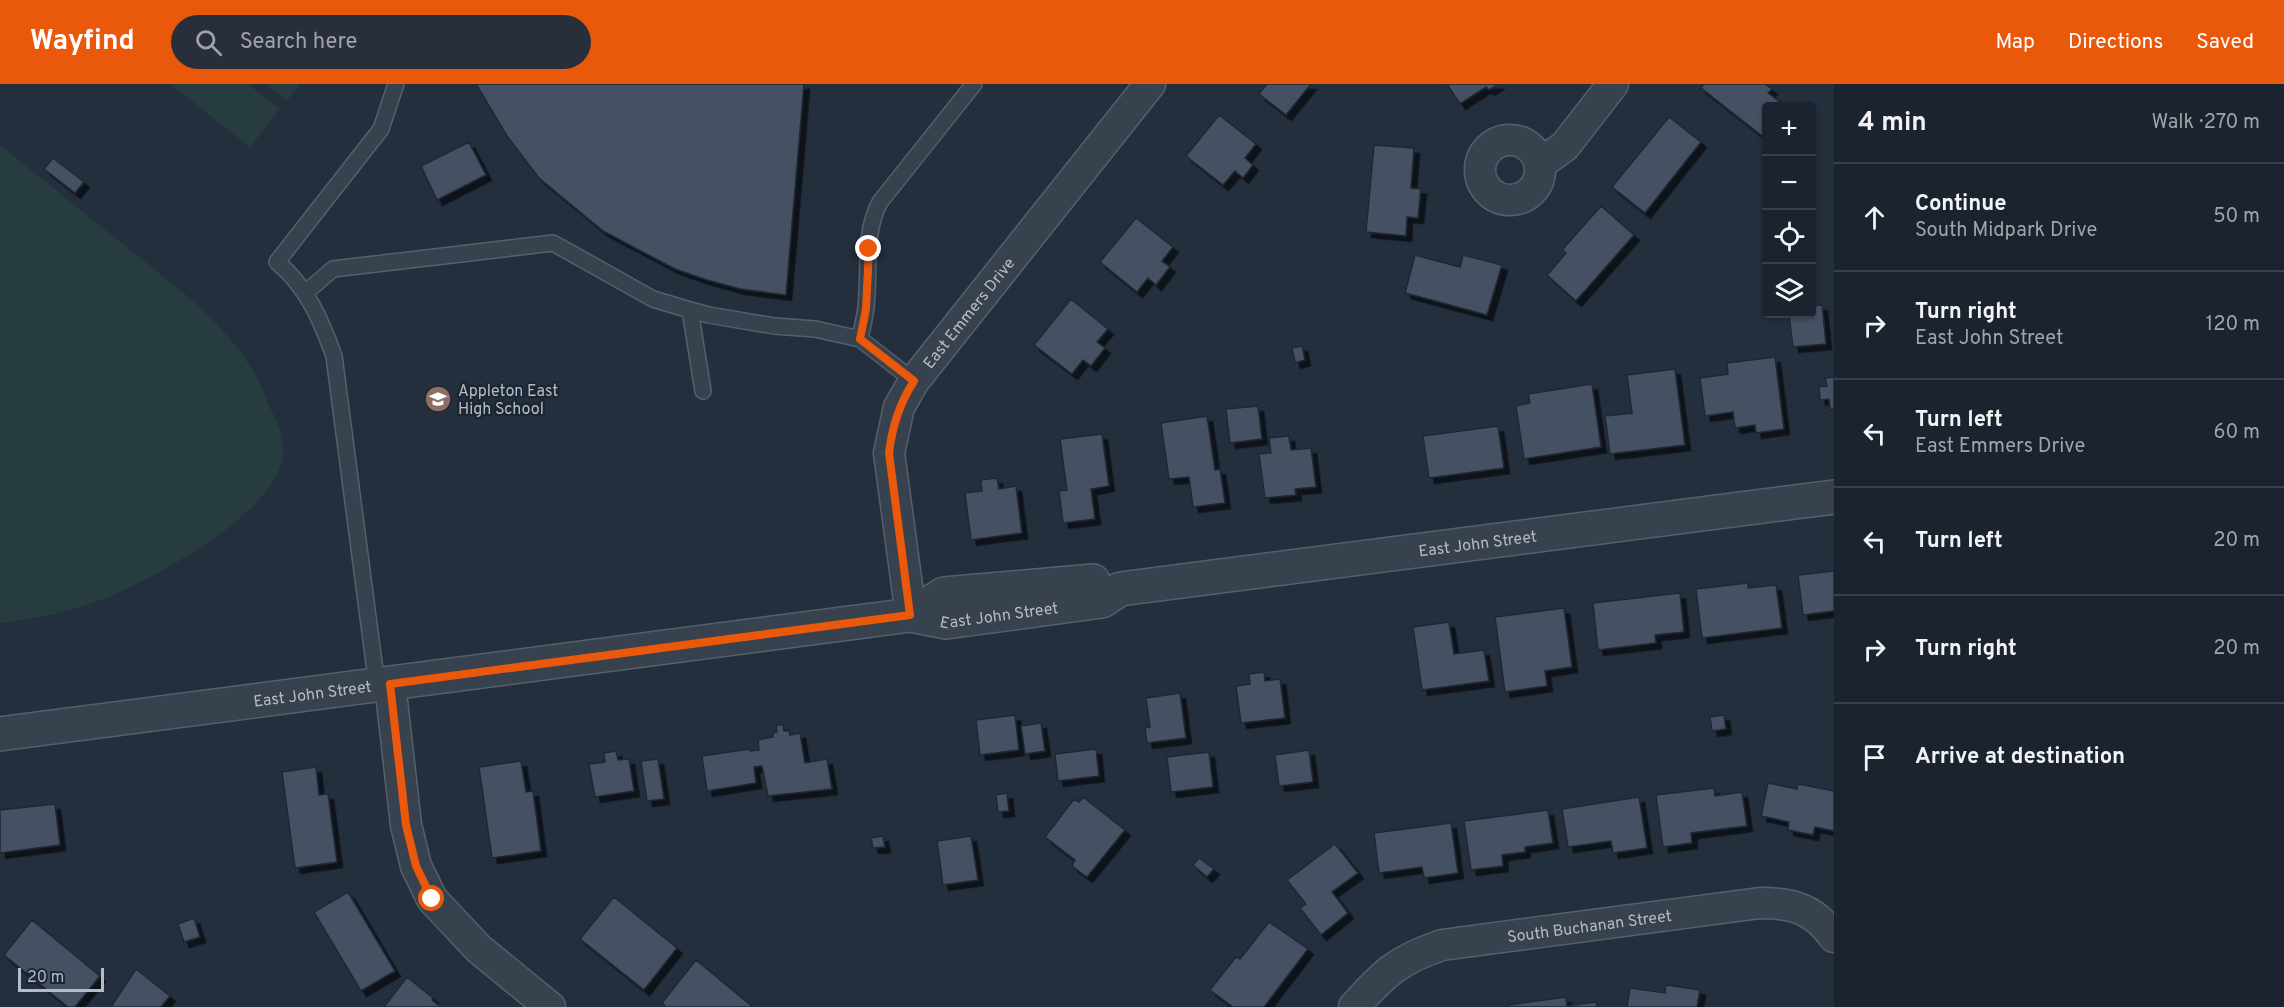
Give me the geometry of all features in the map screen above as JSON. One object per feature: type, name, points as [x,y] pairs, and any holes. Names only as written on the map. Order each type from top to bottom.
[{"type":"street","name":"East Emmers Drive","points":[[910,615],[889,453],[899,407],[914,381],[1150,84]]},
{"type":"street","points":[[1540,164],[1565,146],[1613,84]]},
{"type":"street","name":"East John Street","points":[[0,734],[910,615],[946,622],[1102,601],[1120,589],[1834,496]]},
{"type":"street","points":[[384,685],[406,825],[416,866],[432,899],[479,949],[550,1007]]},
{"type":"street","name":"South Buchanan Street","points":[[1354,1007],[1378,980],[1394,967],[1413,954],[1442,945],[1760,903],[1775,903],[1801,908],[1816,917],[1834,937]]},
{"type":"lane","points":[[384,685],[334,356],[322,322],[305,293],[287,270],[277,262],[381,129],[396,84]]},
{"type":"lane","points":[[860,339],[866,309],[869,249],[874,212],[880,201],[974,84]]},
{"type":"lane","points":[[305,293],[333,269],[553,243],[653,299],[709,315],[774,326],[815,329],[860,339],[914,381]]},
{"type":"lane","points":[[690,310],[703,391]]},
{"type":"green space","points":[[170,84],[248,84],[280,109],[250,147]]},
{"type":"green space","points":[[266,84],[300,84],[287,101]]},
{"type":"green space","points":[[0,145],[196,303],[220,328],[242,354],[256,377],[281,434],[283,453],[277,475],[262,497],[212,540],[182,559],[127,589],[93,603],[54,614],[0,623]]},
{"type":"building","points":[[476,84],[804,84],[786,295],[740,289],[675,269],[603,231],[539,178],[507,136]]},
{"type":"building","points":[[1267,84],[1311,84],[1286,115],[1259,94]]},
{"type":"building","points":[[1447,84],[1498,84],[1489,90],[1486,87],[1460,104]]},
{"type":"building","points":[[1704,84],[1765,84],[1772,89],[1768,93],[1780,102],[1762,102],[1762,136],[1701,88]]},
{"type":"building","points":[[1219,115],[1256,144],[1245,158],[1253,165],[1243,178],[1235,171],[1223,185],[1186,156]]},
{"type":"building","points":[[1669,117],[1701,142],[1645,213],[1612,187]]},
{"type":"building","points":[[469,142],[486,175],[437,200],[421,166]]},
{"type":"building","points":[[1374,145],[1414,148],[1411,188],[1421,189],[1418,218],[1407,217],[1406,236],[1366,232]]},
{"type":"building","points":[[53,158],[84,182],[75,193],[44,169]]},
{"type":"building","points":[[1601,206],[1634,235],[1576,301],[1547,275],[1566,253],[1562,250]]},
{"type":"building","points":[[1136,218],[1173,247],[1162,261],[1170,267],[1156,285],[1148,278],[1137,292],[1100,262]]},
{"type":"building","points":[[1415,255],[1460,267],[1463,255],[1502,265],[1487,315],[1405,293]]},
{"type":"building","points":[[1071,299],[1108,329],[1097,342],[1105,348],[1091,366],[1083,360],[1072,374],[1034,345]]},
{"type":"building","points":[[1822,305],[1826,344],[1793,347],[1789,318],[1816,318],[1816,306]]},
{"type":"building","points":[[1302,346],[1305,360],[1295,363],[1292,348]]},
{"type":"building","points":[[1775,357],[1784,429],[1756,433],[1755,425],[1735,428],[1733,412],[1705,416],[1700,378],[1728,374],[1727,363]]},
{"type":"building","points":[[1675,369],[1685,445],[1610,454],[1605,416],[1632,413],[1627,375]]},
{"type":"building","points":[[1834,377],[1834,409],[1830,410],[1829,399],[1820,400],[1819,387],[1827,386],[1825,378]]},
{"type":"building","points":[[1592,384],[1601,447],[1524,459],[1516,406],[1530,403],[1528,394]]},
{"type":"building","points":[[1258,406],[1262,439],[1230,443],[1226,409]]},
{"type":"building","points":[[1207,416],[1215,470],[1220,469],[1225,503],[1193,507],[1189,477],[1169,479],[1161,423]]},
{"type":"building","points":[[1498,426],[1504,468],[1429,478],[1423,436]]},
{"type":"building","points":[[1102,434],[1109,486],[1091,489],[1095,519],[1063,523],[1059,491],[1067,490],[1060,439]]},
{"type":"building","points":[[1289,436],[1291,450],[1311,448],[1316,487],[1295,489],[1296,495],[1265,498],[1259,454],[1271,453],[1269,438]]},
{"type":"building","points":[[997,478],[999,489],[1016,486],[1022,533],[971,540],[965,493],[982,491],[981,480]]},
{"type":"building","points":[[1834,571],[1834,611],[1803,615],[1798,575]]},
{"type":"building","points":[[1748,583],[1748,588],[1776,585],[1782,628],[1702,638],[1696,589]]},
{"type":"building","points":[[1680,593],[1684,632],[1655,635],[1656,643],[1598,650],[1593,603]]},
{"type":"building","points":[[1564,608],[1572,667],[1545,671],[1547,686],[1505,692],[1495,617]]},
{"type":"building","points":[[1449,622],[1454,654],[1484,650],[1489,681],[1422,690],[1413,627]]},
{"type":"building","points":[[1264,672],[1265,681],[1280,679],[1285,718],[1241,723],[1236,686],[1250,684],[1249,674]]},
{"type":"building","points":[[1180,693],[1186,738],[1147,743],[1145,728],[1150,727],[1146,698]]},
{"type":"building","points":[[1015,715],[1019,750],[980,755],[976,720]]},
{"type":"building","points":[[1724,715],[1726,729],[1712,731],[1710,717]]},
{"type":"building","points":[[1041,723],[1045,751],[1025,754],[1021,726]]},
{"type":"building","points":[[776,725],[783,725],[784,731],[789,731],[790,735],[800,733],[805,763],[827,759],[832,789],[768,796],[762,766],[754,767],[756,783],[707,791],[702,756],[750,749],[750,751],[759,750],[758,740],[773,737],[773,733],[777,732]]},
{"type":"building","points":[[1096,749],[1099,776],[1058,781],[1055,754]]},
{"type":"building","points":[[1309,750],[1313,782],[1279,786],[1275,755]]},
{"type":"building","points":[[616,751],[618,760],[629,759],[634,791],[595,797],[589,764],[605,762],[604,753]]},
{"type":"building","points":[[1209,752],[1213,787],[1171,792],[1167,757]]},
{"type":"building","points":[[658,759],[664,799],[647,801],[641,761]]},
{"type":"building","points":[[521,761],[526,792],[533,791],[541,851],[492,858],[479,767]]},
{"type":"building","points":[[316,767],[319,795],[328,794],[337,862],[295,868],[282,772]]},
{"type":"building","points":[[1768,783],[1797,789],[1798,784],[1834,791],[1834,831],[1815,827],[1813,835],[1788,830],[1789,822],[1761,816]]},
{"type":"building","points":[[1714,788],[1715,796],[1742,792],[1747,826],[1691,833],[1692,843],[1663,847],[1656,795]]},
{"type":"building","points":[[1007,793],[1009,811],[998,812],[996,795]]},
{"type":"building","points":[[1083,797],[1125,830],[1087,877],[1072,866],[1075,860],[1045,837],[1074,799],[1079,802]]},
{"type":"building","points":[[1639,797],[1647,848],[1613,853],[1611,841],[1568,847],[1562,809]]},
{"type":"building","points":[[55,804],[60,845],[0,853],[0,810]]},
{"type":"building","points":[[1548,810],[1553,843],[1525,847],[1525,852],[1502,855],[1503,866],[1471,870],[1464,821]]},
{"type":"building","points":[[1451,823],[1458,873],[1424,878],[1422,867],[1379,873],[1374,833]]},
{"type":"building","points":[[883,836],[885,847],[873,848],[871,838]]},
{"type":"building","points":[[971,836],[978,880],[943,885],[937,841]]},
{"type":"building","points":[[1335,844],[1358,873],[1332,892],[1348,913],[1321,935],[1300,908],[1306,904],[1287,880]]},
{"type":"building","points":[[1199,858],[1214,869],[1207,877],[1193,865]]},
{"type":"building","points":[[348,892],[395,971],[361,991],[314,912]]},
{"type":"building","points":[[614,897],[677,948],[644,990],[580,939]]},
{"type":"building","points":[[194,918],[200,937],[184,942],[178,924]]},
{"type":"building","points":[[32,920],[100,976],[75,1007],[68,1007],[4,955]]},
{"type":"building","points":[[1269,922],[1308,949],[1264,1007],[1233,1007],[1210,990],[1236,957],[1240,959]]},
{"type":"building","points":[[696,960],[753,1007],[666,1007],[662,1003]]},
{"type":"building","points":[[136,969],[170,996],[161,1007],[111,1007]]},
{"type":"building","points":[[407,977],[433,998],[432,1000],[441,1007],[384,1007]]},
{"type":"building","points":[[1666,985],[1700,990],[1697,1007],[1627,1007],[1630,988],[1665,993]]},
{"type":"building","points":[[1566,997],[1567,1006],[1596,1002],[1597,1007],[1508,1007],[1508,1005]]},
{"type":"place","name":"Appleton East High School","points":[[438,399]]},
{"type":"route","points":[[432,899],[416,866],[406,825],[390,684],[910,615],[889,453],[899,407],[914,381],[860,339],[866,309],[869,249]]}]
